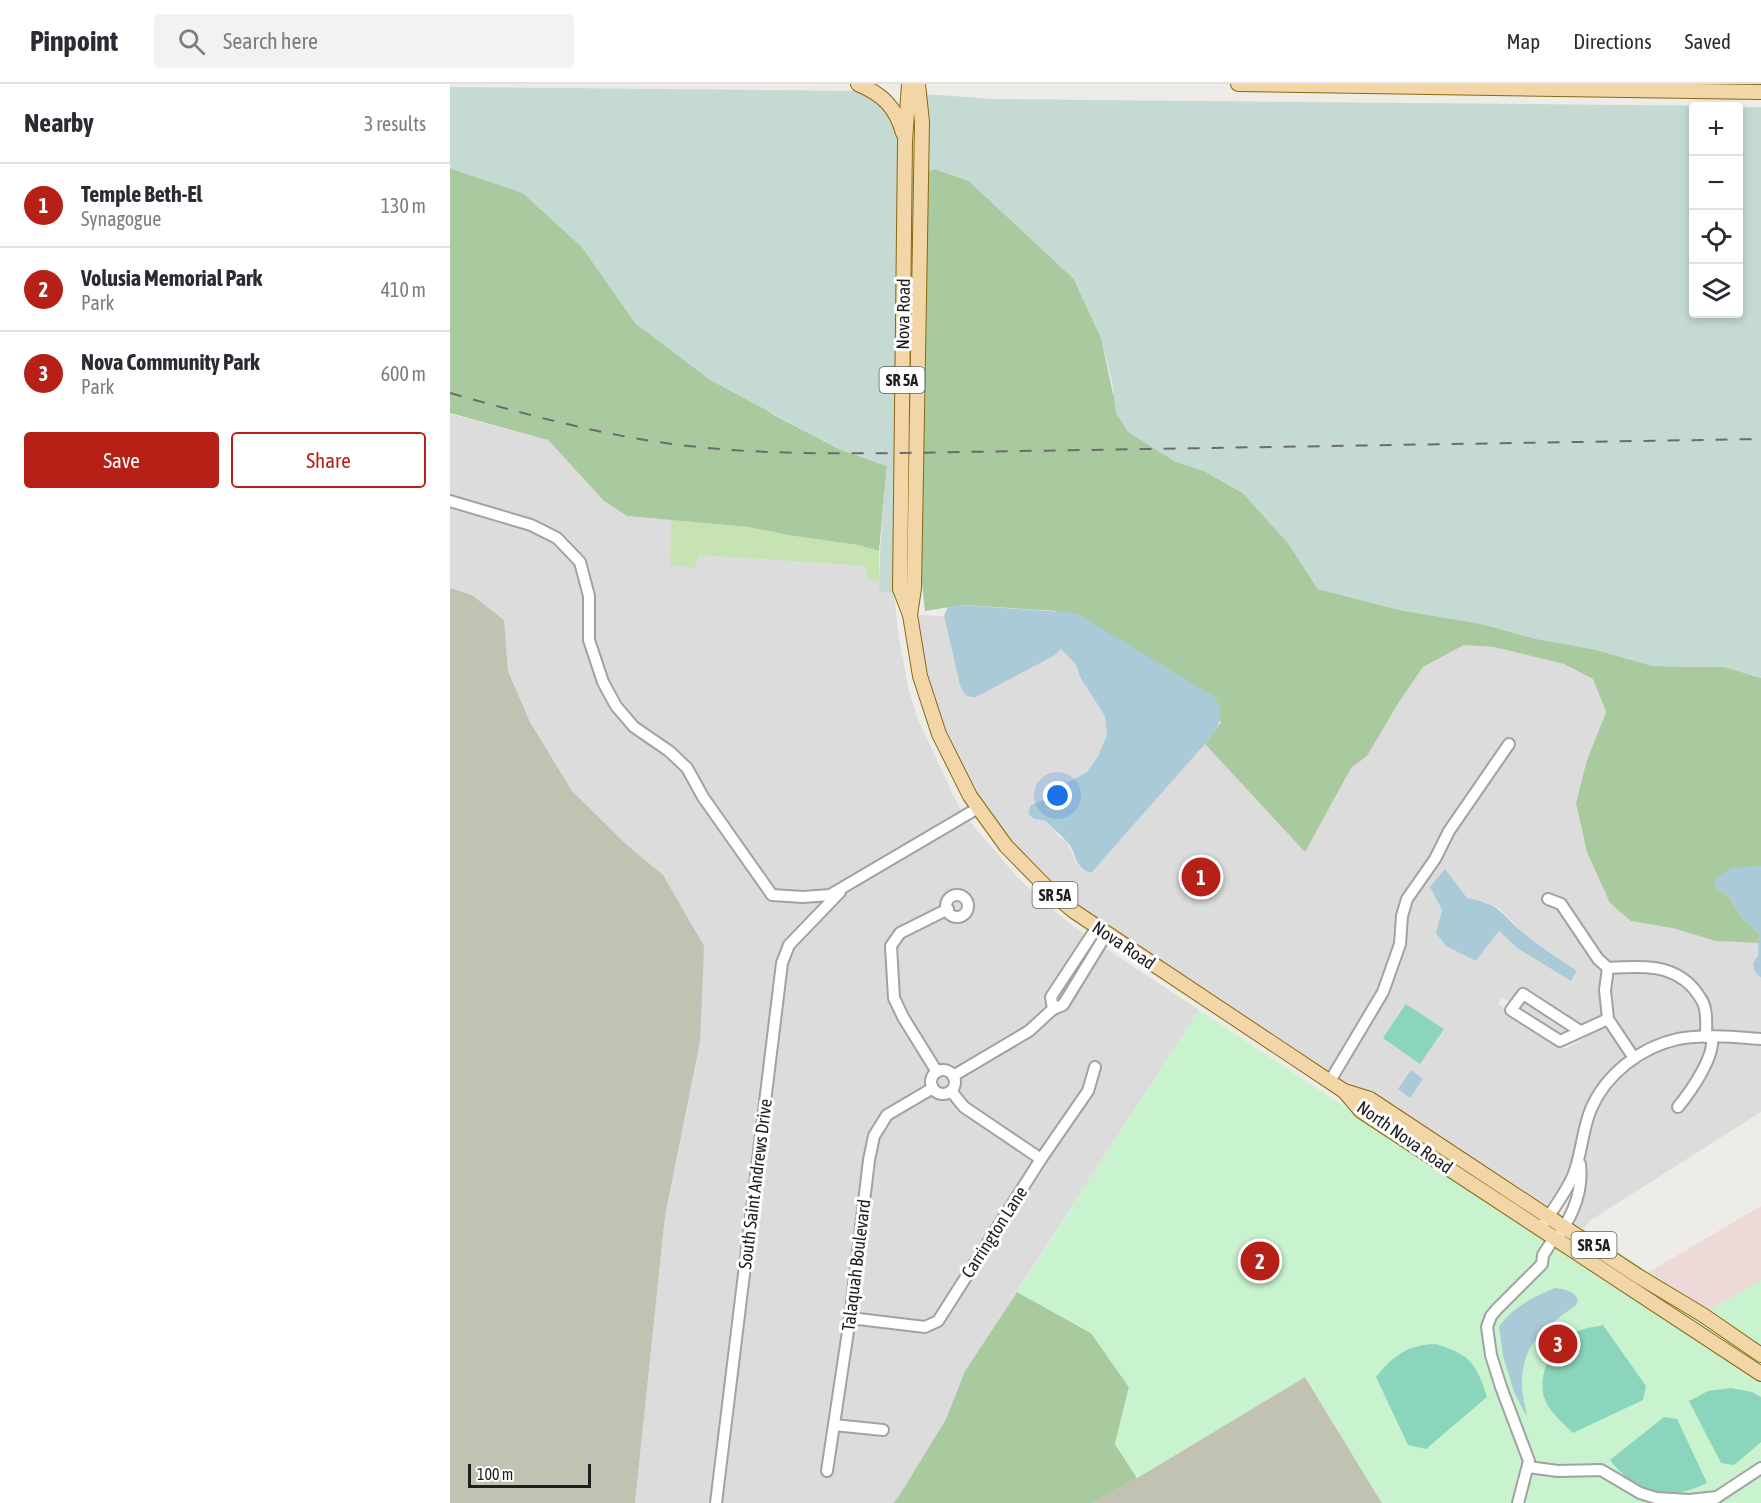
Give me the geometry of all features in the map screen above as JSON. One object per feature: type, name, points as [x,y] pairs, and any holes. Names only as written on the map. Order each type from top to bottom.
[{"type":"main road","points":[[858,84],[887,100],[895,111],[905,142]]},
{"type":"main road","name":"Nova Road","points":[[909,84],[905,142],[900,589],[910,615],[920,676],[929,709],[953,765],[978,808],[1006,846],[1052,893],[1102,930],[1344,1091]]},
{"type":"main road","name":"Nova Road","points":[[910,615],[914,588],[922,122],[918,84]]},
{"type":"main road","points":[[1238,84],[1760,90]]},
{"type":"main road","name":"North Nova Road","points":[[1344,1091],[1370,1098],[1761,1355]]},
{"type":"main road","name":"North Nova Road","points":[[1344,1091],[1361,1111],[1761,1374]]},
{"type":"main road","points":[[1676,1319],[1692,1320],[1703,1315]]},
{"type":"street","points":[[450,501],[531,525],[557,538],[580,562],[590,596],[589,640],[603,682],[616,706],[634,727],[669,751],[687,768],[703,797],[772,895],[803,897],[830,895],[978,808]]},
{"type":"street","points":[[1330,1082],[1383,992],[1400,944],[1402,916],[1407,899],[1435,859],[1449,831],[1509,744]]},
{"type":"street","name":"South Saint Andrews Drive","points":[[716,1503],[782,963],[789,945],[844,887]]},
{"type":"street","points":[[1548,899],[1561,904],[1598,959],[1608,968],[1641,967],[1667,971],[1685,979],[1702,999],[1709,1037],[1713,1046],[1689,1093],[1678,1107]]},
{"type":"street","points":[[937,1072],[894,998],[891,946],[900,933],[948,909]]},
{"type":"street","points":[[1053,1009],[1052,997],[1071,968],[1102,930]]},
{"type":"street","points":[[953,1076],[1029,1031],[1053,1009],[1063,1005],[1083,976],[1102,930]]},
{"type":"street","points":[[1071,968],[1083,976]]},
{"type":"street","points":[[1608,968],[1605,990],[1608,1018],[1634,1058]]},
{"type":"street","points":[[1580,1031],[1523,994],[1511,1010],[1560,1041],[1608,1018]]},
{"type":"street","points":[[1540,1229],[1572,1178],[1591,1108],[1608,1082],[1634,1058],[1678,1039],[1709,1037],[1761,1039]]},
{"type":"street","name":"Carrington Lane","points":[[850,1318],[925,1327],[938,1321],[1041,1159],[1088,1090],[1095,1067]]},
{"type":"street","points":[[946,1071],[953,1076],[955,1083],[951,1091],[943,1094],[933,1088],[932,1078],[937,1072],[946,1071]]},
{"type":"street","name":"Talaquah Boulevard","points":[[827,1471],[874,1136],[887,1115],[933,1088]]},
{"type":"street","points":[[951,1091],[964,1107],[1041,1159]]},
{"type":"street","points":[[1518,1503],[1528,1467],[1528,1453],[1509,1409],[1491,1355],[1487,1327],[1491,1316],[1497,1309],[1542,1264],[1543,1255],[1565,1226],[1577,1198],[1581,1174],[1579,1158]]},
{"type":"street","points":[[834,1425],[883,1430]]},
{"type":"street","points":[[1528,1467],[1558,1471],[1601,1470],[1640,1493],[1656,1498],[1689,1500],[1712,1500],[1761,1468]]},
{"type":"shaded area","points":[[450,87],[864,91],[884,104],[901,142],[894,593],[879,592],[887,466],[839,449],[710,380],[636,324],[582,247],[523,193],[450,168]]},
{"type":"shaded area","points":[[924,94],[994,99],[1689,106],[1689,318],[1743,318],[1743,107],[1761,107],[1761,678],[1725,667],[1653,666],[1597,650],[1535,639],[1477,623],[1400,610],[1318,589],[1288,543],[1243,493],[1204,471],[1174,461],[1128,432],[1116,413],[1112,382],[1101,338],[1074,279],[969,181],[935,169],[926,172]]},
{"type":"shaded area","points":[[917,175],[910,587],[905,592],[909,178]]},
{"type":"shaded area","points":[[450,414],[548,440],[604,501],[627,516],[671,520],[670,565],[699,555],[866,566],[867,580],[879,581],[879,592],[894,593],[898,632],[909,691],[918,720],[961,811],[1017,877],[1048,906],[1078,930],[1199,1010],[965,1371],[946,1419],[893,1503],[721,1503],[786,965],[793,948],[829,912],[836,887],[828,891],[802,893],[774,891],[707,794],[620,704],[606,680],[593,640],[594,597],[560,535],[450,497]]},
{"type":"shaded area","points":[[450,506],[530,529],[555,541],[576,564],[585,596],[598,683],[683,771],[769,898],[826,900],[786,942],[712,1503],[635,1503],[665,1216],[700,1042],[663,875],[627,845],[572,791],[530,722],[508,671],[504,620],[472,595],[450,588]]},
{"type":"shaded area","points":[[450,588],[472,595],[504,620],[508,671],[530,722],[572,791],[627,845],[663,875],[704,946],[700,1042],[665,1216],[635,1503],[450,1503]]},
{"type":"shaded area","points":[[962,605],[1076,613],[1215,697],[1219,705],[1221,717],[1205,744],[1091,873],[1081,867],[1069,844],[1053,828],[1045,821],[1035,819],[1028,814],[1031,805],[1055,795],[1068,782],[1087,772],[1098,756],[1107,735],[1105,716],[1081,679],[1076,665],[1061,649],[1055,655],[976,697],[966,694],[960,685],[944,615],[948,607]]},
{"type":"shaded area","points":[[914,615],[944,616],[973,697],[1054,655],[1061,649],[1076,665],[1081,679],[1105,716],[1107,735],[1098,756],[1087,772],[1068,782],[1055,795],[1031,805],[1059,837],[1067,842],[1078,866],[1091,873],[1205,744],[1305,851],[1351,767],[1367,756],[1423,667],[1464,645],[1494,647],[1564,664],[1593,679],[1606,712],[1587,760],[1631,921],[1672,928],[1716,941],[1760,943],[1758,976],[1761,978],[1761,1034],[1710,1033],[1688,976],[1667,966],[1609,963],[1601,956],[1562,899],[1545,893],[1543,902],[1558,907],[1603,970],[1603,1016],[1564,1038],[1502,997],[1498,1004],[1563,1048],[1567,1048],[1606,1025],[1628,1057],[1615,1067],[1568,1175],[1547,1205],[1372,1095],[1355,1089],[1338,1078],[1387,995],[1404,946],[1406,917],[1411,902],[1453,834],[1515,743],[1507,738],[1445,828],[1431,856],[1403,896],[1396,942],[1379,990],[1330,1073],[1207,990],[1204,993],[1077,908],[1009,843],[973,793],[934,708]],"holes":[[[1431,887],[1483,901],[1500,909],[1527,936],[1577,971],[1571,981],[1517,948],[1499,931],[1477,960],[1442,910]]]},
{"type":"shaded area","points":[[1761,866],[1761,978],[1754,970],[1753,963],[1758,956],[1759,934],[1741,917],[1730,897],[1716,888],[1713,881],[1732,868]]},
{"type":"shaded area","points":[[1445,869],[1467,898],[1479,900],[1494,907],[1532,940],[1577,971],[1571,981],[1517,948],[1499,931],[1476,961],[1446,946],[1436,933],[1442,910],[1430,887]]},
{"type":"shaded area","points":[[1642,971],[1666,975],[1682,982],[1701,1008],[1702,1033],[1661,1039],[1634,1052],[1612,1017],[1610,990],[1612,973]]},
{"type":"shaded area","points":[[1708,1042],[1704,1055],[1685,1090],[1672,1107],[1679,1113],[1693,1095],[1712,1060],[1717,1049],[1717,1042],[1761,1043],[1761,1112],[1591,1220],[1583,1229],[1574,1222],[1580,1209],[1585,1175],[1584,1159],[1590,1126],[1595,1111],[1612,1085],[1622,1074],[1650,1054],[1679,1044]]},
{"type":"shaded area","points":[[1411,1070],[1423,1079],[1410,1098],[1398,1089]]},
{"type":"shaded area","points":[[1761,1206],[1761,1280],[1709,1311],[1649,1272]]},
{"type":"shaded area","points":[[1555,1288],[1572,1293],[1578,1301],[1575,1306],[1553,1322],[1529,1349],[1522,1374],[1527,1417],[1514,1392],[1503,1356],[1499,1327],[1517,1308]]},
{"type":"shaded area","points":[[1305,1377],[1382,1503],[1093,1503],[1137,1478]]},
{"type":"green space","points":[[450,168],[523,193],[582,247],[636,324],[774,415],[839,449],[887,466],[879,551],[858,545],[748,527],[627,516],[604,501],[548,440],[450,413]]},
{"type":"green space","points":[[935,169],[969,181],[1074,279],[1101,338],[1113,394],[1174,461],[1204,471],[1243,493],[1288,543],[1318,589],[1400,610],[1477,623],[1597,650],[1653,666],[1725,667],[1761,678],[1761,866],[1716,888],[1730,897],[1741,917],[1759,934],[1760,943],[1716,941],[1672,928],[1631,921],[1610,903],[1587,852],[1576,803],[1587,760],[1606,712],[1593,679],[1564,664],[1494,647],[1464,645],[1423,667],[1367,756],[1351,768],[1305,852],[1205,744],[1221,722],[1056,611],[962,605],[925,611],[919,556],[926,172]]},
{"type":"green space","points":[[671,520],[748,527],[858,545],[879,551],[879,581],[867,580],[866,566],[699,555],[695,568],[670,565]]},
{"type":"green space","points":[[1406,1004],[1444,1029],[1420,1064],[1383,1038]]},
{"type":"green space","points":[[1199,1010],[1530,1230],[1547,1205],[1709,1311],[1761,1280],[1761,1503],[1382,1503],[1305,1377],[1137,1478],[1115,1444],[1129,1387],[1091,1333],[1017,1292]]},
{"type":"green space","points":[[1017,1292],[1091,1333],[1129,1387],[1115,1444],[1137,1478],[1093,1503],[893,1503],[946,1419],[965,1371]]},
{"type":"green space","points":[[1603,1325],[1646,1386],[1643,1400],[1573,1433],[1552,1412],[1546,1402],[1543,1377],[1546,1366],[1563,1340],[1586,1328]]},
{"type":"green space","points":[[1435,1344],[1464,1356],[1470,1362],[1479,1376],[1487,1397],[1426,1449],[1408,1445],[1376,1377],[1401,1353],[1416,1347]]},
{"type":"green space","points":[[1731,1388],[1752,1392],[1761,1397],[1761,1442],[1734,1465],[1721,1463],[1689,1401],[1708,1391]]},
{"type":"green space","points":[[1664,1417],[1677,1419],[1707,1483],[1678,1493],[1654,1492],[1631,1481],[1610,1460]]},
{"type":"railway","points":[[450,393],[620,436],[677,445],[773,452],[901,453],[1761,439]]},
{"type":"place","name":"Temple Beth-El","points":[[1201,877]]},
{"type":"place","name":"Volusia Memorial Park","points":[[1260,1261]]},
{"type":"place","name":"Nova Community Park","points":[[1558,1344]]}]
